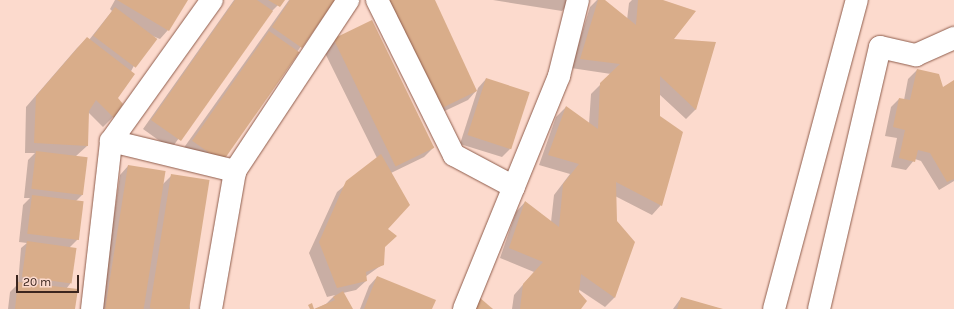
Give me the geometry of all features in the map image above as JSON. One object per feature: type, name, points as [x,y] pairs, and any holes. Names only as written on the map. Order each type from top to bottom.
[{"type":"street","points":[[92,309],[111,141],[212,0]]},
{"type":"street","points":[[211,309],[234,171],[348,0]]},
{"type":"street","points":[[377,0],[454,155],[514,186]]},
{"type":"street","points":[[464,309],[559,76],[578,0]]},
{"type":"street","points":[[774,309],[857,0]]},
{"type":"street","points":[[819,309],[880,47],[916,55],[954,38]]},
{"type":"street","points":[[111,141],[234,171]]},
{"type":"building","points":[[117,0],[188,0],[169,31]]},
{"type":"building","points":[[235,0],[257,0],[273,11],[181,141],[151,120]]},
{"type":"building","points":[[268,0],[285,0],[280,7]]},
{"type":"building","points":[[290,0],[335,0],[302,48],[272,27]]},
{"type":"building","points":[[389,0],[435,0],[477,91],[440,109]]},
{"type":"building","points":[[598,0],[605,0],[636,25],[638,0],[663,0],[696,11],[674,39],[716,42],[696,110],[660,76],[660,116],[683,132],[662,206],[616,182],[617,221],[635,242],[615,298],[581,274],[579,292],[587,301],[581,309],[520,309],[523,284],[543,262],[509,248],[525,201],[559,227],[563,184],[579,164],[548,155],[566,106],[598,129],[600,83],[620,64],[580,59]]},
{"type":"building","points":[[115,7],[157,39],[136,68],[93,36]]},
{"type":"building","points":[[372,20],[434,148],[396,166],[333,39]]},
{"type":"building","points":[[269,31],[299,52],[222,162],[192,141]]},
{"type":"building","points":[[87,37],[135,74],[118,98],[123,104],[114,118],[96,100],[89,111],[88,146],[34,143],[36,96]]},
{"type":"building","points":[[917,69],[939,74],[943,87],[954,80],[954,179],[947,182],[930,153],[918,150],[915,162],[899,158],[905,130],[893,127],[899,98],[910,100]]},
{"type":"building","points":[[486,78],[530,92],[511,149],[467,135]]},
{"type":"building","points":[[36,151],[88,157],[83,195],[31,189]]},
{"type":"building","points":[[381,154],[410,205],[388,229],[397,236],[385,247],[384,265],[366,272],[367,281],[337,288],[319,242],[346,181]]},
{"type":"building","points":[[128,165],[166,171],[144,309],[105,309]]},
{"type":"building","points":[[171,174],[210,180],[189,309],[150,308]]},
{"type":"building","points":[[32,195],[84,201],[79,240],[27,234]]},
{"type":"building","points":[[27,241],[77,248],[72,284],[22,277]]},
{"type":"building","points":[[377,276],[436,300],[432,309],[364,309]]},
{"type":"building","points":[[18,282],[78,289],[75,309],[15,309]]},
{"type":"building","points":[[343,291],[353,309],[314,309],[335,300],[333,297]]},
{"type":"building","points":[[681,297],[723,309],[677,309]]},
{"type":"building","points":[[480,298],[493,309],[476,309]]},
{"type":"building","points":[[312,303],[314,309],[310,309],[308,305]]}]
